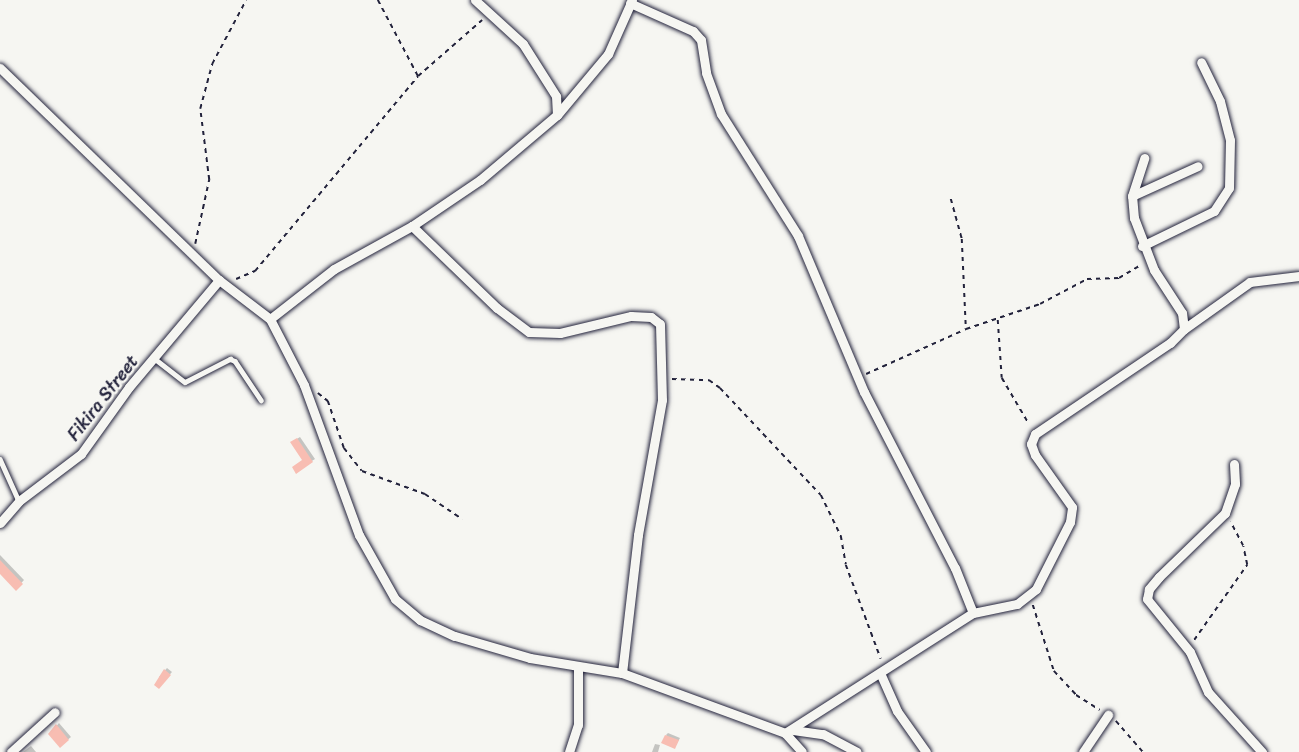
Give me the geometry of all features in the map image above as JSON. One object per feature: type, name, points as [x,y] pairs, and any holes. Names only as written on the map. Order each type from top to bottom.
[{"type":"street","points":[[475,0],[514,32],[523,44],[556,96],[558,116]]},
{"type":"street","points":[[270,319],[334,269],[412,226],[480,180],[558,116],[608,54],[631,1],[693,30],[701,40],[706,73],[721,114],[788,217],[858,379],[955,568],[973,614]]},
{"type":"street","points":[[1142,246],[1214,211],[1229,188],[1230,140],[1220,101],[1201,62]]},
{"type":"street","points":[[0,68],[219,280],[270,319],[304,385],[359,535],[395,599],[420,620],[455,636],[578,667],[622,673],[789,732],[823,734],[857,752]]},
{"type":"street","points":[[1144,158],[1131,196],[1142,246],[1182,313],[1184,329]]},
{"type":"street","points":[[1131,196],[1198,166]]},
{"type":"street","points":[[412,226],[497,308],[529,332],[560,333],[631,316],[657,319],[663,338],[662,381],[638,535],[622,673]]},
{"type":"street","points":[[789,732],[973,614],[1031,597],[1070,522],[1072,507],[1035,454],[1032,444],[1035,434],[1170,343],[1184,329],[1250,282],[1299,276]]},
{"type":"street","name":"Fikira Street","points":[[0,523],[19,501],[81,454],[154,358],[219,280]]},
{"type":"street","points":[[1234,464],[1235,484],[1225,513],[1149,589],[1147,599],[1190,652],[1208,692],[1262,752]]},
{"type":"street","points":[[569,752],[578,725],[578,667]]},
{"type":"street","points":[[881,675],[897,711],[926,752]]},
{"type":"street","points":[[10,752],[55,712]]},
{"type":"street","points":[[1083,752],[1108,715]]},
{"type":"street","points":[[789,732],[802,752]]},
{"type":"lane","points":[[154,358],[185,382],[230,359],[235,360],[261,400]]},
{"type":"lane","points":[[0,459],[19,501]]},
{"type":"path","points":[[192,253],[209,180],[200,109],[212,64],[246,0]]},
{"type":"path","points":[[378,0],[418,76]]},
{"type":"path","points":[[219,280],[243,279],[255,271],[418,76],[490,14]]},
{"type":"path","points":[[951,199],[962,239],[966,329]]},
{"type":"path","points":[[858,379],[966,329],[1040,304],[1088,279],[1119,278],[1149,259]]},
{"type":"path","points":[[998,319],[1002,378],[1035,434]]},
{"type":"path","points":[[662,381],[709,380],[751,417],[821,495],[841,537],[846,566],[877,644],[881,675]]},
{"type":"path","points":[[304,385],[328,401],[344,448],[363,471],[425,494],[462,519]]},
{"type":"path","points":[[1190,652],[1202,625],[1247,565],[1244,546],[1225,513]]},
{"type":"path","points":[[1031,597],[1054,671],[1076,695],[1108,715],[1143,752]]},
{"type":"building","points":[[297,438],[313,462],[296,474],[292,467],[302,460],[290,442]]},
{"type":"building","points":[[0,560],[23,584],[16,591],[0,574]]},
{"type":"building","points":[[164,669],[171,675],[159,689],[154,685]]},
{"type":"building","points":[[56,724],[69,740],[60,748],[48,734]]},
{"type":"building","points":[[665,735],[679,740],[675,749],[661,743]]}]
